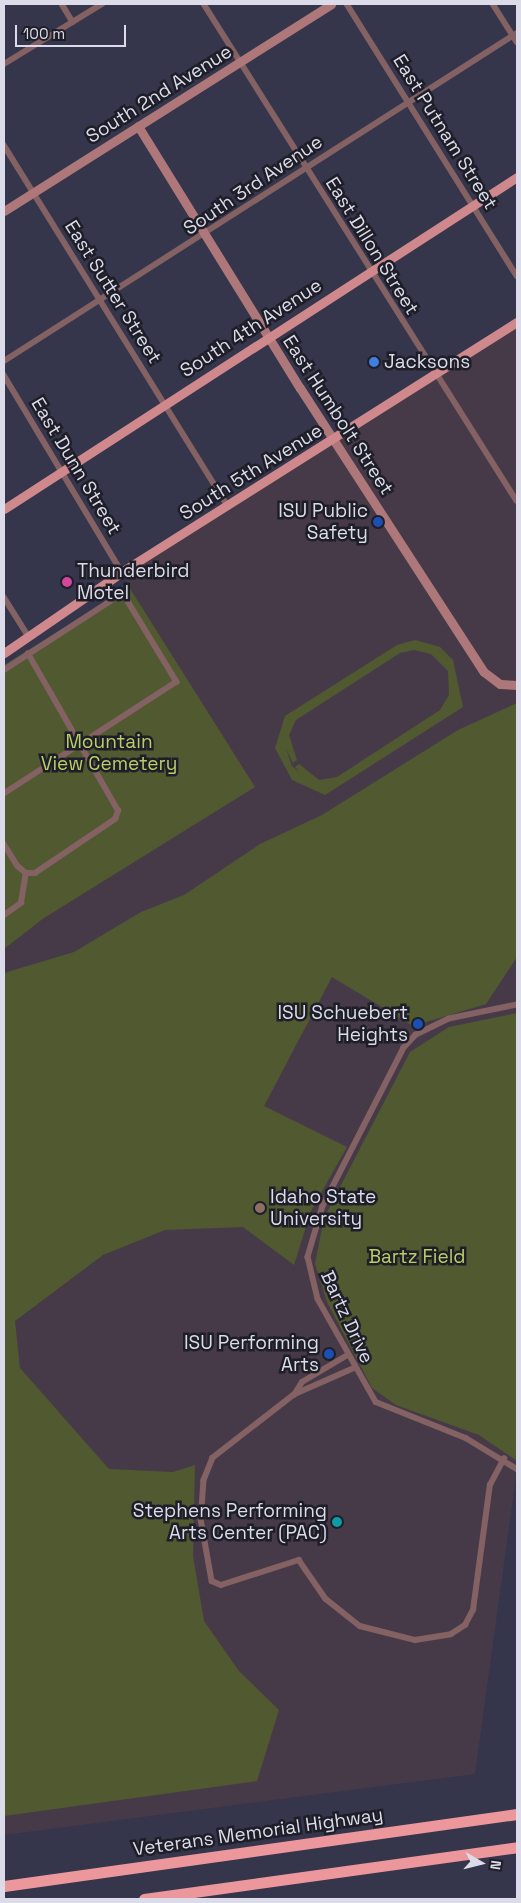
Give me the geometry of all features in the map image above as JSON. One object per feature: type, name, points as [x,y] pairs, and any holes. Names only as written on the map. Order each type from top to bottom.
[{"type":"highway","name":"Veterans Memorial Highway","points":[[4,1886],[517,1814]]},
{"type":"highway","points":[[144,1899],[517,1847]]},
{"type":"main road","name":"South 4th Avenue","points":[[4,509],[164,403],[517,177]]},
{"type":"main road","name":"South 5th Avenue","points":[[4,653],[122,572],[517,322]]},
{"type":"street","points":[[62,4],[73,22]]},
{"type":"street","points":[[4,64],[102,4]]},
{"type":"street","name":"East Dillon Street","points":[[204,4],[434,375],[517,502]]},
{"type":"street","name":"South 2nd Avenue","points":[[4,211],[331,4]]},
{"type":"street","name":"East Putnam Street","points":[[347,4],[517,276]]},
{"type":"street","points":[[493,4],[515,34],[517,42]]},
{"type":"street","name":"South 3rd Avenue","points":[[4,361],[206,236],[305,167],[515,34]]},
{"type":"street","name":"East Humbolt Street","points":[[138,126],[267,337],[336,438],[484,672],[505,685],[517,686]]},
{"type":"street","name":"East Sutter Street","points":[[4,145],[228,506]]},
{"type":"street","name":"East Dunn Street","points":[[4,375],[122,572]]},
{"type":"street","points":[[4,670],[123,594],[177,682],[82,746],[4,794]]},
{"type":"street","points":[[4,598],[29,637]]},
{"type":"street","points":[[26,873],[35,873],[115,818],[117,803],[28,654]]},
{"type":"street","points":[[4,844],[26,873],[21,903],[4,915]]},
{"type":"street","name":"Bartz Drive","points":[[517,1005],[448,1020],[416,1035],[404,1048],[323,1206],[310,1242],[309,1273],[346,1356],[376,1402],[466,1438],[504,1459],[517,1469]]},
{"type":"street","points":[[294,1395],[302,1382],[346,1356]]},
{"type":"street","points":[[353,1369],[294,1395],[222,1449],[208,1469],[201,1519],[212,1581],[221,1585],[299,1560],[342,1614],[379,1635],[431,1639],[459,1630],[470,1618],[490,1485],[504,1459]]},
{"type":"shaded area","name":"Idaho State University","points":[[517,322],[517,1469],[475,1774],[4,1835],[4,949],[44,918],[129,587],[122,572]]},
{"type":"green space","name":"Mountain View Cemetery","points":[[129,587],[255,787],[44,918],[4,949],[4,665]]},
{"type":"green space","points":[[415,640],[440,647],[453,660],[463,707],[325,795],[292,780],[275,748],[285,716],[397,645]],"holes":[[[414,650],[431,654],[448,671],[449,695],[440,710],[337,777],[319,780],[299,764],[295,767],[299,772],[292,766],[286,749],[293,763],[297,760],[289,735],[296,720],[400,653]]]},
{"type":"green space","points":[[517,703],[517,957],[486,1004],[413,1026],[332,977],[264,1106],[347,1147],[311,1211],[294,1265],[243,1227],[165,1230],[103,1255],[15,1321],[20,1368],[109,1469],[173,1472],[195,1465],[193,1556],[204,1621],[239,1671],[279,1710],[257,1781],[4,1816],[4,973],[74,952],[141,912],[184,895],[260,844],[322,815],[458,730]]},
{"type":"green space","name":"Bartz Field","points":[[517,1013],[517,1461],[479,1435],[396,1405],[372,1388],[327,1302],[315,1264],[324,1218],[410,1052],[449,1027]]},
{"type":"place","name":"Jacksons","points":[[374,362]]},
{"type":"place","name":"ISU Public Safety","points":[[378,522]]},
{"type":"place","name":"Thunderbird Motel","points":[[67,582]]},
{"type":"place","name":"ISU Schuebert Heights","points":[[418,1024]]},
{"type":"place","name":"Idaho State University","points":[[260,1208]]},
{"type":"place","name":"ISU Performing Arts","points":[[329,1354]]},
{"type":"place","name":"Stephens Performing Arts Center (PAC)","points":[[337,1522]]}]
